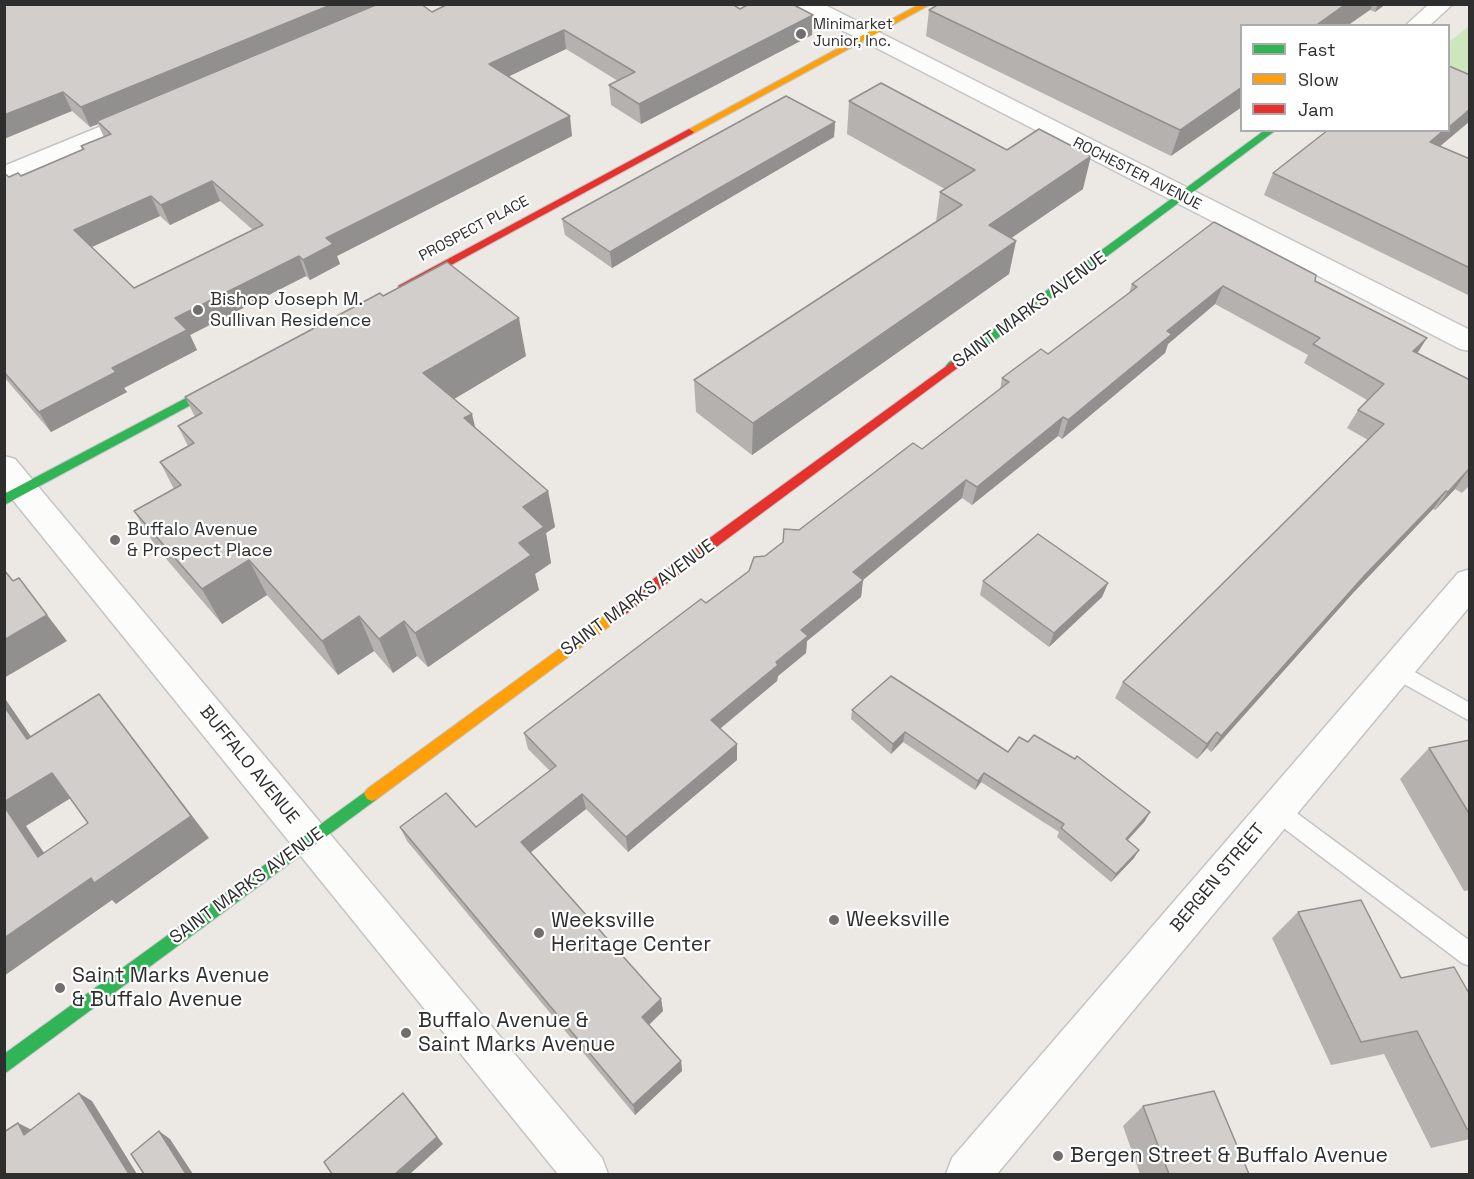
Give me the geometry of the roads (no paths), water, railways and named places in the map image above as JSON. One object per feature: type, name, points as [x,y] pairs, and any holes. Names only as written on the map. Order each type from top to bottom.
[{"type":"street","name":"ROCHESTER AVENUE","points":[[806,4],[1470,342]]},
{"type":"street","name":"PROSPECT PLACE","points":[[393,291],[927,4]]},
{"type":"street","points":[[1417,24],[1443,4]]},
{"type":"street","points":[[4,175],[168,106]]},
{"type":"street","name":"SAINT MARKS AVENUE","points":[[4,1065],[1269,132]]},
{"type":"street","points":[[11,485],[237,375]]},
{"type":"street","name":"BUFFALO AVENUE","points":[[11,485],[310,839],[586,1174]]},
{"type":"street","name":"BERGEN STREET","points":[[968,1174],[1470,582]]},
{"type":"lane","points":[[1395,669],[1470,713]]},
{"type":"lane","points":[[1275,810],[1470,955]]},
{"type":"place","name":"Minimarket Junior, Inc.","points":[[801,34]]},
{"type":"place","name":"Bishop Joseph M. Sullivan Residence","points":[[198,310]]},
{"type":"place","name":"Buffalo Avenue & Prospect Place","points":[[115,540]]},
{"type":"place","name":"Weeksville","points":[[834,920]]},
{"type":"place","name":"Weeksville Heritage Center","points":[[539,933]]},
{"type":"place","name":"Saint Marks Avenue & Buffalo Avenue","points":[[60,988]]},
{"type":"place","name":"Buffalo Avenue & Saint Marks Avenue","points":[[406,1033]]},
{"type":"place","name":"Bergen Street & Buffalo Avenue","points":[[1058,1156]]}]
